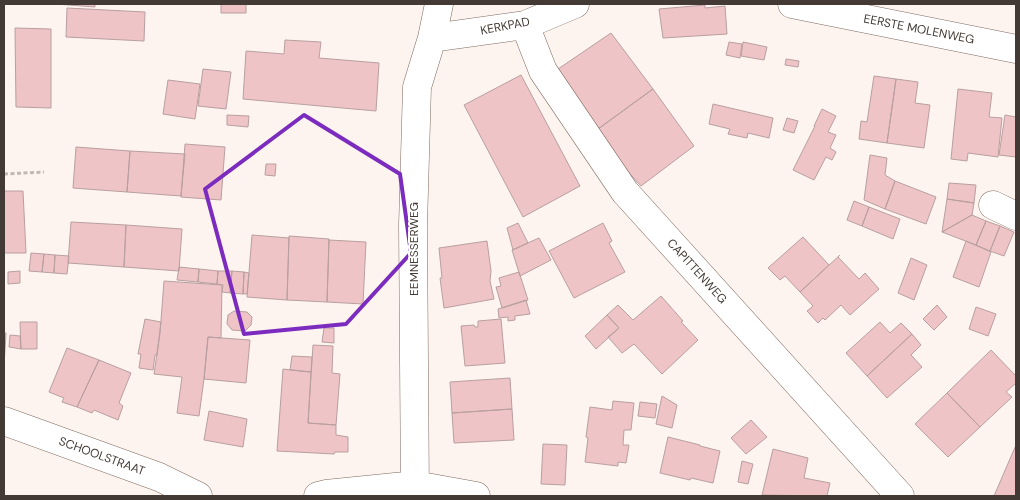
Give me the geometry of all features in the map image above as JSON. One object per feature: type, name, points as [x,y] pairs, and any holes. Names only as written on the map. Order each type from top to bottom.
[{"type":"street","name":"EEMNESSERWEG","points":[[415,490],[413,225],[417,87],[432,38],[439,4]]},
{"type":"street","name":"KERKPAD","points":[[432,38],[525,25],[575,4]]},
{"type":"street","name":"EERSTE MOLENWEG","points":[[792,4],[1016,49]]},
{"type":"street","name":"CAPITTENWEG","points":[[525,25],[543,71],[626,192],[900,496]]},
{"type":"street","name":"SCHOOLSTRAAT","points":[[4,421],[159,477],[198,496]]},
{"type":"street","points":[[318,496],[326,494],[415,490],[476,496]]},
{"type":"path","points":[[4,174],[44,172]]},
{"type":"highlighted area","points":[[304,115],[400,174],[411,253],[346,324],[244,334],[205,189]]},
{"type":"building","points":[[56,4],[95,4],[95,7]]},
{"type":"building","points":[[221,4],[246,4],[246,13],[221,13]]},
{"type":"building","points":[[705,5],[705,8],[725,6],[727,34],[663,38],[659,9]]},
{"type":"building","points":[[67,8],[145,12],[144,41],[66,37]]},
{"type":"building","points":[[15,28],[51,29],[51,108],[16,107]]},
{"type":"building","points":[[611,33],[653,89],[598,129],[558,69]]},
{"type":"building","points":[[285,40],[321,42],[319,58],[379,63],[376,111],[243,99],[246,51],[284,54]]},
{"type":"building","points":[[729,42],[742,44],[740,58],[726,55]]},
{"type":"building","points":[[743,42],[767,47],[764,60],[741,56]]},
{"type":"building","points":[[786,59],[799,61],[798,67],[785,65]]},
{"type":"building","points":[[203,69],[231,72],[226,109],[198,106]]},
{"type":"building","points":[[521,75],[580,186],[523,217],[464,105]]},
{"type":"building","points":[[874,76],[896,79],[887,143],[859,139],[861,121],[867,122]]},
{"type":"building","points":[[896,79],[918,82],[915,103],[930,105],[924,148],[887,143]]},
{"type":"building","points":[[168,80],[200,84],[195,119],[163,114]]},
{"type":"building","points":[[653,89],[694,146],[641,186],[619,162],[598,129]]},
{"type":"building","points":[[958,89],[992,93],[989,117],[1002,118],[998,157],[968,153],[967,161],[951,159]]},
{"type":"building","points":[[713,104],[773,118],[769,138],[748,133],[747,138],[728,134],[730,129],[709,124]]},
{"type":"building","points":[[822,109],[836,116],[828,132],[836,135],[830,148],[836,152],[832,160],[826,157],[814,180],[793,170]]},
{"type":"building","points":[[227,115],[249,116],[248,127],[227,125]]},
{"type":"building","points":[[1005,115],[1016,117],[1016,157],[999,155]]},
{"type":"building","points":[[787,118],[798,121],[794,133],[783,130]]},
{"type":"building","points":[[185,144],[225,147],[221,200],[181,197]]},
{"type":"building","points":[[76,147],[130,151],[127,192],[73,188]]},
{"type":"building","points":[[130,151],[185,154],[181,196],[127,192]]},
{"type":"building","points":[[870,155],[887,158],[885,175],[895,181],[885,209],[864,200]]},
{"type":"building","points":[[266,164],[276,164],[275,176],[265,175]]},
{"type":"building","points":[[895,181],[936,197],[926,224],[885,209]]},
{"type":"building","points":[[949,183],[976,185],[974,203],[947,199]]},
{"type":"building","points":[[4,191],[23,191],[26,253],[4,253]]},
{"type":"building","points":[[947,199],[974,203],[972,215],[942,232]]},
{"type":"building","points":[[854,201],[869,207],[862,226],[847,220]]},
{"type":"building","points":[[869,207],[900,219],[893,239],[862,226]]},
{"type":"building","points":[[972,215],[986,221],[976,245],[942,232]]},
{"type":"building","points":[[986,221],[1000,226],[990,251],[976,245]]},
{"type":"building","points":[[71,222],[126,225],[124,267],[68,263]]},
{"type":"building","points":[[518,223],[528,243],[513,250],[507,228]]},
{"type":"building","points":[[603,223],[612,241],[609,243],[625,272],[574,298],[549,251]]},
{"type":"building","points":[[126,225],[182,229],[179,271],[124,267]]},
{"type":"building","points":[[1000,226],[1014,232],[1004,256],[990,251]]},
{"type":"building","points":[[252,235],[289,238],[287,300],[247,297]]},
{"type":"building","points":[[289,236],[329,239],[327,302],[287,300]]},
{"type":"building","points":[[803,237],[829,265],[800,292],[785,276],[780,280],[768,268]]},
{"type":"building","points":[[539,238],[551,260],[520,276],[512,250]]},
{"type":"building","points":[[329,240],[366,242],[363,304],[327,302]]},
{"type":"building","points":[[487,241],[491,271],[490,281],[494,299],[444,308],[439,248]]},
{"type":"building","points":[[966,241],[991,252],[979,287],[953,277]]},
{"type":"building","points":[[31,253],[44,254],[42,272],[29,271]]},
{"type":"building","points":[[44,254],[55,255],[54,273],[42,272]]},
{"type":"building","points":[[55,255],[69,256],[67,274],[54,273]]},
{"type":"building","points":[[840,255],[838,257],[859,279],[865,273],[879,289],[850,315],[841,305],[825,320],[823,318],[818,323],[807,311],[813,306],[800,292]]},
{"type":"building","points":[[911,258],[927,265],[914,300],[898,293]]},
{"type":"building","points":[[179,267],[199,269],[198,282],[177,280]]},
{"type":"building","points":[[199,269],[218,271],[217,284],[198,282]]},
{"type":"building","points":[[20,271],[20,283],[8,284],[8,272]]},
{"type":"building","points":[[218,271],[232,271],[230,293],[222,292],[223,285],[217,284]]},
{"type":"building","points":[[232,271],[244,272],[243,294],[230,293]]},
{"type":"building","points":[[244,272],[249,273],[247,294],[243,294]]},
{"type":"building","points":[[519,272],[528,300],[502,308],[496,287],[501,286],[499,278]]},
{"type":"building","points":[[164,281],[222,285],[221,338],[208,337],[199,416],[177,413],[182,377],[154,374],[160,333]]},
{"type":"building","points":[[661,296],[698,340],[662,374],[634,344],[622,353],[608,337],[619,328],[607,315],[618,305],[633,320]]},
{"type":"building","points":[[526,300],[530,314],[515,316],[515,320],[508,321],[508,317],[499,318],[498,309]]},
{"type":"building","points":[[937,305],[947,317],[934,330],[923,319]]},
{"type":"building","points":[[976,307],[996,314],[988,336],[969,329]]},
{"type":"building","points":[[234,311],[247,312],[252,317],[251,325],[245,331],[232,330],[227,324],[228,315]]},
{"type":"building","points":[[607,315],[619,328],[596,349],[585,336]]},
{"type":"building","points":[[145,319],[161,322],[153,370],[139,368],[141,354],[138,354]]},
{"type":"building","points":[[501,319],[505,363],[465,366],[461,326],[474,325],[478,327],[478,321]]},
{"type":"building","points":[[20,322],[37,322],[37,349],[21,349]]},
{"type":"building","points":[[880,322],[890,333],[901,323],[912,334],[867,376],[846,353]]},
{"type":"building","points":[[324,328],[334,328],[334,343],[322,342]]},
{"type":"building","points":[[4,333],[6,333],[4,366]]},
{"type":"building","points":[[912,334],[921,345],[911,355],[922,367],[887,398],[867,376]]},
{"type":"building","points":[[10,335],[20,336],[21,349],[9,347]]},
{"type":"building","points":[[208,337],[250,340],[246,383],[204,379]]},
{"type":"building","points":[[313,345],[333,346],[332,373],[340,374],[336,425],[308,423]]},
{"type":"building","points":[[67,348],[99,360],[77,407],[62,402],[64,398],[49,392]]},
{"type":"building","points":[[991,350],[1016,376],[1016,383],[1006,392],[1012,397],[980,427],[947,393]]},
{"type":"building","points":[[292,356],[312,357],[311,372],[290,370]]},
{"type":"building","points":[[99,360],[131,373],[119,403],[123,406],[118,420],[94,410],[92,413],[77,407]]},
{"type":"building","points":[[283,369],[311,372],[308,423],[336,425],[336,435],[348,437],[348,452],[335,452],[334,454],[277,451]]},
{"type":"building","points":[[510,378],[512,409],[452,413],[450,382]]},
{"type":"building","points":[[947,393],[980,427],[948,457],[915,424]]},
{"type":"building","points":[[662,396],[677,405],[672,428],[656,424]]},
{"type":"building","points":[[613,401],[634,403],[631,430],[624,430],[623,445],[629,445],[626,463],[618,462],[618,466],[585,462],[590,407],[612,410]]},
{"type":"building","points":[[640,402],[657,404],[655,418],[638,416]]},
{"type":"building","points":[[512,409],[514,440],[454,443],[452,413]]},
{"type":"building","points":[[209,411],[247,419],[243,447],[204,440]]},
{"type":"building","points":[[751,420],[767,437],[746,454],[731,438]]},
{"type":"building","points":[[668,437],[720,451],[713,483],[660,473]]},
{"type":"building","points":[[543,444],[567,445],[565,485],[541,484]]},
{"type":"building","points":[[1016,445],[1016,496],[994,496]]},
{"type":"building","points":[[773,449],[808,458],[804,478],[830,483],[827,496],[762,495]]},
{"type":"building","points":[[742,461],[753,464],[748,484],[738,482]]}]
